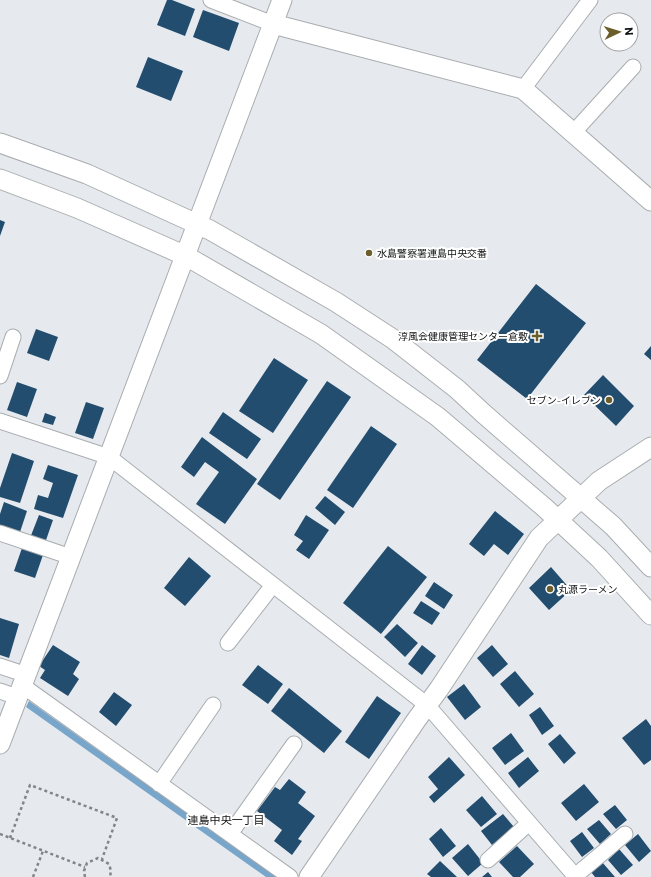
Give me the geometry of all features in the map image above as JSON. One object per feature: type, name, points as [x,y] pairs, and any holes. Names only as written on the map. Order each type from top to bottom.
[{"type":"street","points":[[211,0],[273,24],[523,89],[651,202]]},
{"type":"street","points":[[0,744],[17,687],[71,557],[282,0]]},
{"type":"street","points":[[523,89],[590,0]]},
{"type":"street","points":[[573,133],[633,67]]},
{"type":"street","points":[[0,143],[87,174],[210,230],[336,302],[393,339],[458,389],[613,526],[651,567]]},
{"type":"street","points":[[0,178],[77,208],[186,256],[321,334],[438,417],[558,520],[599,558],[651,615]]},
{"type":"street","points":[[0,376],[13,337]]},
{"type":"street","points":[[0,421],[109,457],[427,705],[575,876],[625,834]]},
{"type":"street","points":[[309,877],[539,538],[599,482],[651,447]]},
{"type":"street","points":[[0,533],[71,557]]},
{"type":"street","points":[[228,643],[273,585]]},
{"type":"street","points":[[0,666],[17,687],[159,784],[290,877]]},
{"type":"street","points":[[159,784],[213,705]]},
{"type":"street","points":[[230,834],[294,744]]},
{"type":"street","points":[[488,860],[529,823]]},
{"type":"path","points":[[10,838],[30,785],[117,818],[102,859]]},
{"type":"path","points":[[0,834],[85,867]]},
{"type":"path","points":[[33,877],[43,851]]},
{"type":"path","points":[[85,877],[85,867],[90,860],[102,859],[109,864],[110,876],[114,877]]},
{"type":"water","points":[[29,701],[277,877],[266,877],[26,707]]},
{"type":"building","points":[[167,0],[172,0],[195,9],[185,36],[157,25]]},
{"type":"building","points":[[203,10],[239,23],[229,51],[193,37]]},
{"type":"building","points":[[148,57],[183,71],[171,101],[136,87]]},
{"type":"building","points":[[0,220],[5,222],[0,236]]},
{"type":"building","points":[[536,284],[586,323],[527,399],[477,360]]},
{"type":"building","points":[[36,329],[58,337],[49,361],[27,353]]},
{"type":"building","points":[[651,346],[651,360],[644,354]]},
{"type":"building","points":[[274,358],[308,380],[273,433],[239,411]]},
{"type":"building","name":"セブン-イレブン","points":[[603,375],[634,406],[616,426],[584,395]]},
{"type":"building","points":[[327,381],[351,397],[280,500],[257,484]]},
{"type":"building","points":[[17,382],[37,389],[27,417],[7,410]]},
{"type":"building","points":[[86,402],[104,408],[93,439],[75,433]]},
{"type":"building","points":[[223,412],[261,439],[247,459],[209,433]]},
{"type":"building","points":[[45,413],[56,417],[53,425],[42,422]]},
{"type":"building","points":[[371,426],[397,444],[353,508],[327,490]]},
{"type":"building","points":[[202,437],[257,479],[225,524],[196,504],[219,472],[205,462],[194,477],[181,467]]},
{"type":"building","points":[[12,453],[34,461],[20,503],[0,497],[0,488]]},
{"type":"building","points":[[48,465],[78,475],[63,518],[34,509],[38,495],[48,498],[53,483],[43,479]]},
{"type":"building","points":[[325,496],[345,512],[335,525],[315,508]]},
{"type":"building","points":[[4,502],[27,511],[20,532],[0,525],[0,514]]},
{"type":"building","points":[[495,511],[524,534],[508,555],[494,544],[484,556],[469,544]]},
{"type":"building","points":[[39,515],[53,520],[45,543],[30,538]]},
{"type":"building","points":[[306,515],[329,530],[309,559],[296,550],[303,541],[294,535]]},
{"type":"building","points":[[388,546],[427,577],[381,634],[343,603]]},
{"type":"building","points":[[22,548],[43,555],[35,578],[14,571]]},
{"type":"building","points":[[189,557],[211,576],[185,606],[164,588]]},
{"type":"building","name":"丸源ラーメン","points":[[551,567],[571,590],[549,610],[529,588]]},
{"type":"building","points":[[434,582],[453,595],[444,609],[425,596]]},
{"type":"building","points":[[421,601],[440,613],[432,625],[413,613]]},
{"type":"building","points":[[0,618],[19,624],[9,658],[0,655]]},
{"type":"building","points":[[397,624],[418,643],[405,657],[384,637]]},
{"type":"building","points":[[53,645],[80,662],[73,674],[79,679],[68,696],[40,678],[45,670],[39,666]]},
{"type":"building","points":[[422,645],[436,656],[422,675],[408,664]]},
{"type":"building","points":[[492,645],[508,664],[493,677],[477,658]]},
{"type":"building","points":[[258,665],[283,684],[268,704],[242,685]]},
{"type":"building","points":[[515,671],[534,694],[519,707],[500,684]]},
{"type":"building","points":[[464,684],[481,707],[465,720],[447,697]]},
{"type":"building","points":[[289,688],[342,731],[324,753],[271,711]]},
{"type":"building","points":[[114,692],[132,705],[116,726],[99,712]]},
{"type":"building","points":[[377,696],[401,713],[369,759],[345,742]]},
{"type":"building","points":[[540,707],[554,726],[542,735],[529,715]]},
{"type":"building","points":[[646,719],[651,726],[651,760],[644,765],[622,738]]},
{"type":"building","points":[[511,733],[524,751],[505,765],[492,748]]},
{"type":"building","points":[[560,734],[576,753],[564,764],[548,744]]},
{"type":"building","points":[[449,757],[465,775],[434,803],[429,797],[438,789],[428,777]]},
{"type":"building","points":[[528,757],[539,771],[519,788],[508,773]]},
{"type":"building","points":[[289,779],[306,792],[298,803],[315,816],[298,839],[302,841],[292,855],[274,841],[282,830],[257,811],[275,787],[280,790]]},
{"type":"building","points":[[584,784],[599,802],[576,821],[561,803]]},
{"type":"building","points":[[482,796],[497,814],[481,827],[466,810]]},
{"type":"building","points":[[615,805],[627,820],[616,829],[603,814]]},
{"type":"building","points":[[503,814],[514,827],[492,845],[481,831]]},
{"type":"building","points":[[599,820],[611,834],[600,844],[587,829]]},
{"type":"building","points":[[441,828],[456,846],[443,857],[429,839]]},
{"type":"building","points":[[582,832],[594,848],[582,857],[570,841]]},
{"type":"building","points":[[638,834],[651,851],[639,862],[625,845]]},
{"type":"building","points":[[468,844],[483,863],[468,876],[452,858]]},
{"type":"building","points":[[517,846],[534,864],[520,877],[513,877],[499,862]]},
{"type":"building","points":[[619,849],[633,865],[621,875],[608,860]]},
{"type":"building","points":[[440,861],[457,877],[431,877],[427,874]]},
{"type":"building","points":[[602,862],[615,877],[595,877],[591,872]]},
{"type":"building","points":[[488,872],[492,877],[482,877]]},
{"type":"place","name":"水島警察署連島中央交番","points":[[369,253]]},
{"type":"place","name":"淳風会健康管理センター倉敷","points":[[537,336]]},
{"type":"place","name":"セブン-イレブン","points":[[609,400]]},
{"type":"place","name":"丸源ラーメン","points":[[550,589]]},
{"type":"district","name":"連島中央一丁目","points":[[226,819]]}]
